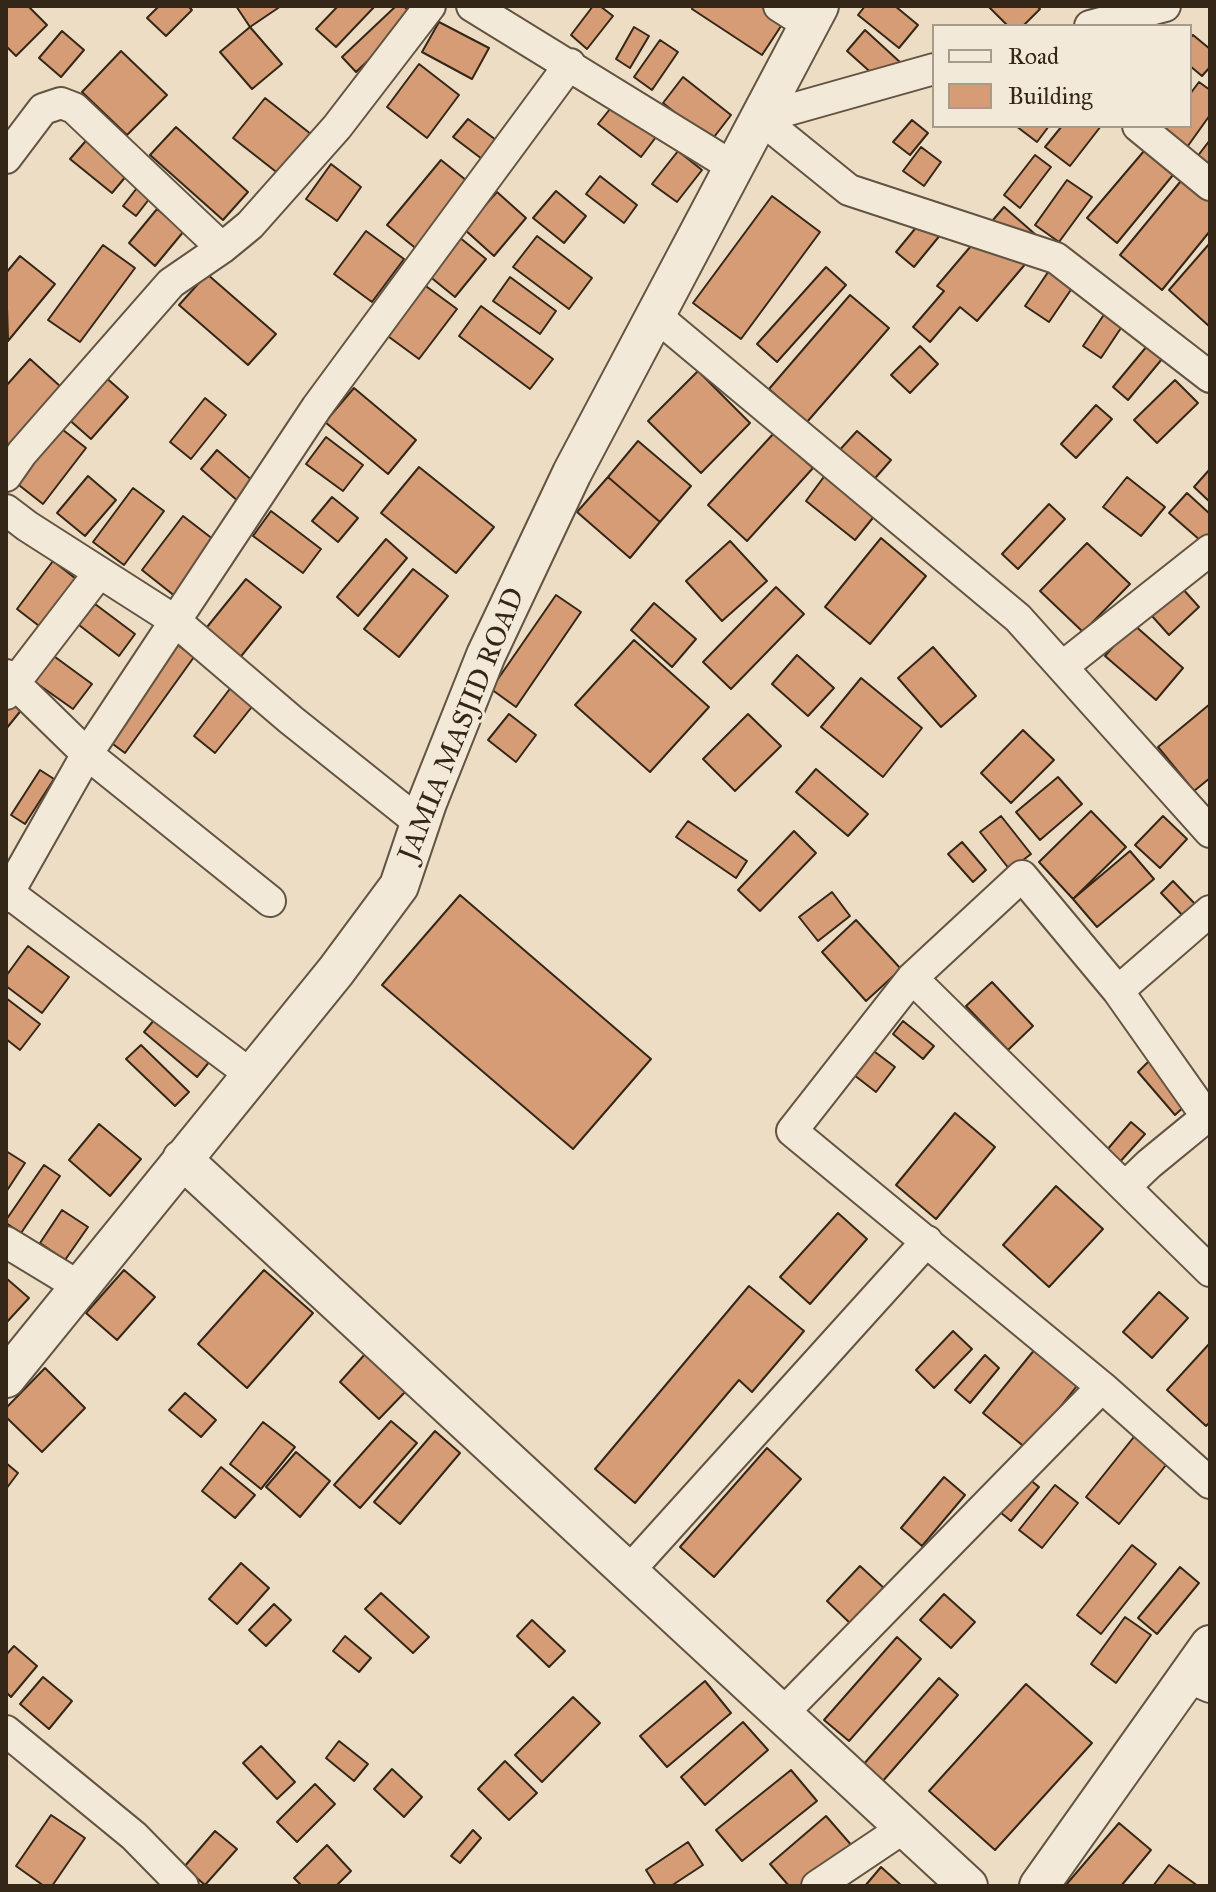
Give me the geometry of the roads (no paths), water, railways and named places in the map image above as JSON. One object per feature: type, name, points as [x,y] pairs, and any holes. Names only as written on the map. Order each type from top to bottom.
[{"type":"street","points":[[6,476],[22,453],[171,283],[250,225],[337,127],[430,6]]},
{"type":"street","points":[[472,6],[735,168]]},
{"type":"street","points":[[1098,24],[1165,6]]},
{"type":"street","name":"JAMIA MASJID ROAD","points":[[6,1378],[336,971],[399,886],[420,823],[486,655],[572,473],[760,118],[802,12]]},
{"type":"street","points":[[250,1074],[7,894],[87,754],[317,407],[570,64]]},
{"type":"street","points":[[760,118],[932,70]]},
{"type":"street","points":[[6,158],[43,109],[61,103],[74,108],[222,248]]},
{"type":"street","points":[[760,118],[849,190],[1056,258],[1210,377]]},
{"type":"street","points":[[1140,128],[1210,185]]},
{"type":"street","points":[[655,315],[1018,618],[1210,832]]},
{"type":"street","points":[[6,510],[174,620],[291,720],[420,823]]},
{"type":"street","points":[[1062,667],[1210,550]]},
{"type":"street","points":[[99,573],[9,684],[87,754],[270,901]]},
{"type":"street","points":[[1125,1187],[1209,1116],[1118,991],[1022,876],[912,978],[792,1131],[1102,1387],[1210,1483]]},
{"type":"street","points":[[1118,991],[1210,911]]},
{"type":"street","points":[[912,978],[1210,1271]]},
{"type":"street","points":[[182,1159],[968,1886]]},
{"type":"street","points":[[628,1572],[927,1241]]},
{"type":"street","points":[[6,1242],[80,1287]]},
{"type":"street","points":[[782,1714],[1102,1387]]},
{"type":"street","points":[[1039,1886],[1198,1682],[1210,1645]]},
{"type":"street","points":[[6,1731],[134,1836],[183,1886]]},
{"type":"street","points":[[817,1886],[905,1827]]}]
